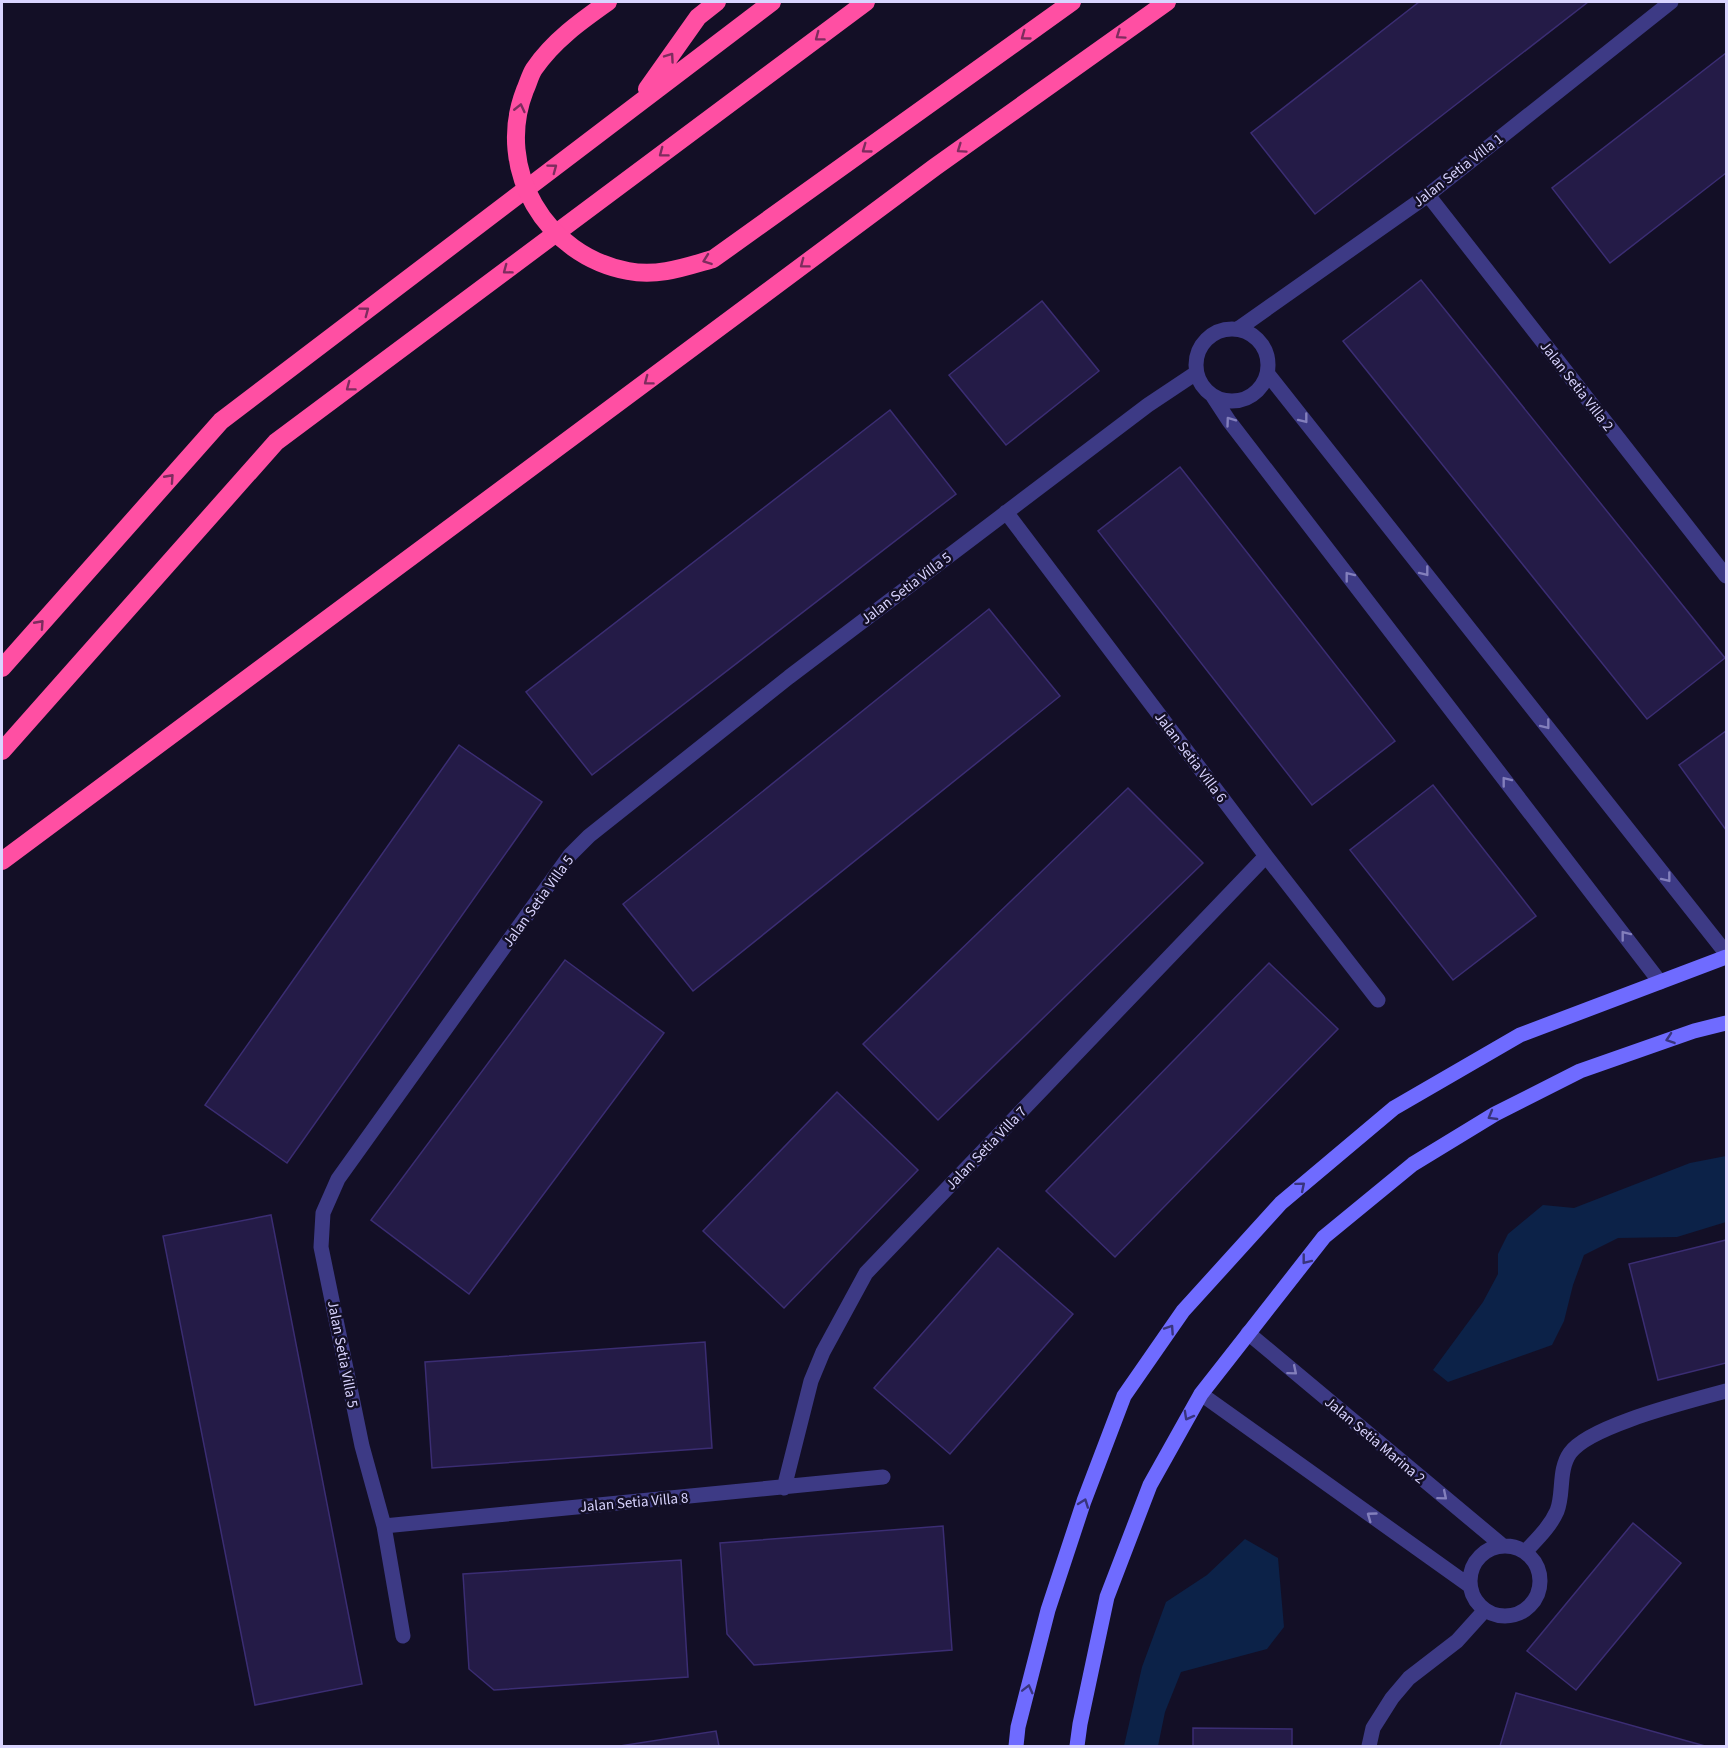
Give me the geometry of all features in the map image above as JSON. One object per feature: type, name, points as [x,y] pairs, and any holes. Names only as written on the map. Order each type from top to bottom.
[{"type":"highway","points":[[608,2],[569,29],[533,70],[519,105],[516,135],[519,169],[534,206],[560,238],[590,258],[619,268],[629,271],[668,272],[714,259],[1072,2]]},
{"type":"highway","points":[[636,105],[698,17],[717,2]]},
{"type":"highway","points":[[2,668],[220,421],[772,2]]},
{"type":"highway","points":[[2,751],[276,442],[866,2]]},
{"type":"highway","points":[[2,861],[935,167],[1167,2]]},
{"type":"street","name":"Jalan Setia Villa 1","points":[[1238,330],[1428,195],[1671,2]]},
{"type":"street","name":"Jalan Setia Villa 2","points":[[1428,195],[1726,576]]},
{"type":"street","points":[[1212,396],[1228,401],[1245,399],[1260,389],[1267,373],[1268,362],[1265,350],[1249,333],[1224,330],[1211,335],[1201,346],[1196,359],[1196,373],[1202,386],[1212,396],[1660,982]]},
{"type":"street","name":"Jalan Setia Villa 5","points":[[404,1636],[384,1526],[362,1446],[321,1247],[323,1213],[338,1179],[570,855],[589,836],[789,677],[1148,405],[1196,373]]},
{"type":"street","points":[[1016,1746],[1018,1727],[1048,1610],[1084,1501],[1112,1428],[1125,1396],[1183,1311],[1281,1203],[1394,1108],[1520,1035],[1726,955],[1267,373]]},
{"type":"street","name":"Jalan Setia Villa 6","points":[[1006,512],[1378,1000]]},
{"type":"street","name":"Jalan Setia Villa 7","points":[[784,1488],[811,1381],[823,1352],[866,1273],[1266,856]]},
{"type":"street","points":[[1077,1746],[1107,1598],[1150,1485],[1201,1394],[1324,1237],[1413,1164],[1495,1114],[1580,1071],[1694,1031],[1726,1023]]},
{"type":"street","name":"Jalan Setia Marina 2","points":[[1248,1334],[1503,1546]]},
{"type":"street","points":[[1526,1551],[1546,1530],[1557,1510],[1562,1476],[1569,1454],[1582,1440],[1654,1411],[1726,1391]]},
{"type":"street","points":[[1201,1394],[1470,1586]]},
{"type":"street","name":"Jalan Setia Villa 8","points":[[384,1526],[883,1477]]},
{"type":"street","points":[[1495,1546],[1503,1546],[1526,1551],[1537,1564],[1541,1579],[1538,1594],[1529,1607],[1515,1615],[1499,1616],[1485,1610],[1474,1598],[1470,1586],[1472,1567],[1481,1554],[1495,1546]]},
{"type":"street","points":[[1369,1746],[1373,1728],[1392,1698],[1409,1678],[1457,1641],[1485,1610]]},
{"type":"water","points":[[1726,1156],[1726,1222],[1677,1237],[1618,1238],[1584,1255],[1573,1285],[1564,1321],[1552,1345],[1448,1382],[1433,1370],[1483,1302],[1498,1274],[1498,1254],[1508,1234],[1543,1205],[1574,1208],[1690,1163]]},
{"type":"water","points":[[1245,1539],[1278,1558],[1284,1627],[1267,1649],[1181,1672],[1165,1712],[1158,1746],[1124,1746],[1142,1667],[1166,1602],[1207,1575]]},
{"type":"building","points":[[1419,2],[1588,2],[1315,214],[1251,133]]},
{"type":"building","points":[[1726,53],[1726,173],[1610,263],[1552,188]]},
{"type":"building","points":[[1421,280],[1725,658],[1647,719],[1343,341]]},
{"type":"building","points":[[1042,301],[1099,371],[1006,445],[949,375]]},
{"type":"building","points":[[890,410],[956,494],[592,775],[526,692]]},
{"type":"building","points":[[1180,467],[1395,741],[1312,805],[1098,531]]},
{"type":"building","points":[[989,609],[1060,696],[693,991],[623,904]]},
{"type":"building","points":[[1726,731],[1726,830],[1679,765]]},
{"type":"building","points":[[459,745],[542,802],[287,1163],[205,1105]]},
{"type":"building","points":[[1433,785],[1536,916],[1453,980],[1350,850]]},
{"type":"building","points":[[1128,788],[1203,863],[938,1120],[863,1044]]},
{"type":"building","points":[[565,960],[664,1033],[469,1294],[371,1220]]},
{"type":"building","points":[[1269,963],[1338,1029],[1115,1257],[1046,1191]]},
{"type":"building","points":[[837,1092],[918,1170],[784,1308],[703,1231]]},
{"type":"building","points":[[271,1215],[362,1684],[255,1705],[163,1236]]},
{"type":"building","points":[[1726,1240],[1726,1363],[1658,1380],[1629,1264]]},
{"type":"building","points":[[998,1248],[1073,1314],[950,1454],[874,1388]]},
{"type":"building","points":[[705,1342],[712,1448],[432,1468],[425,1362]]},
{"type":"building","points":[[1633,1523],[1681,1563],[1576,1690],[1527,1651]]},
{"type":"building","points":[[943,1526],[952,1650],[754,1665],[727,1634],[720,1543]]},
{"type":"building","points":[[681,1560],[688,1677],[494,1690],[469,1669],[463,1574]]},
{"type":"building","points":[[1516,1693],[1705,1746],[1500,1746]]},
{"type":"building","points":[[1193,1728],[1292,1729],[1292,1746],[1193,1746]]},
{"type":"building","points":[[716,1731],[719,1746],[620,1746]]}]
